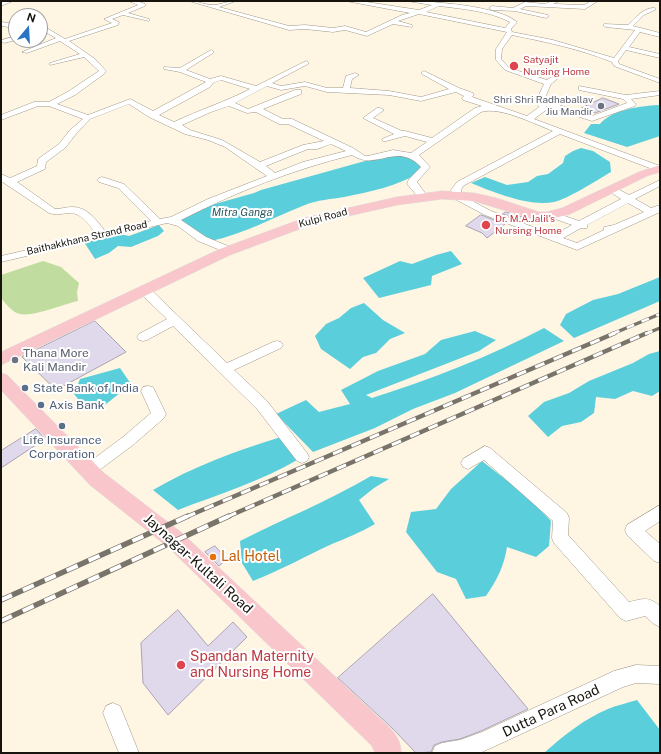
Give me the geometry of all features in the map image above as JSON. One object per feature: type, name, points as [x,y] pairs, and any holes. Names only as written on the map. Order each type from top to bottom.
[{"type":"main road","name":"Kulpi Road","points":[[1,359],[229,250],[309,221],[397,201],[423,197],[456,196],[492,201],[538,216],[553,215],[566,211],[643,174],[660,169]]},
{"type":"main road","name":"Jaynagar-Kultali Road","points":[[1,379],[98,479],[175,540],[381,737],[388,746],[388,753]]},
{"type":"street","points":[[1,4],[10,1]]},
{"type":"street","points":[[25,52],[116,24],[117,23],[107,18],[143,5],[132,1]]},
{"type":"street","points":[[192,1],[289,28],[305,27],[333,30],[345,28],[367,34],[437,5]]},
{"type":"street","points":[[212,7],[233,1]]},
{"type":"street","points":[[349,1],[418,12],[551,41],[606,57],[615,61],[616,65],[660,81]]},
{"type":"street","points":[[410,1],[475,10],[514,22],[508,29],[509,32],[498,53],[498,59],[501,64],[514,72],[548,83]]},
{"type":"street","points":[[450,1],[458,1]]},
{"type":"street","points":[[483,7],[491,1]]},
{"type":"street","points":[[546,6],[556,1]]},
{"type":"street","points":[[578,1],[595,1]]},
{"type":"street","points":[[514,10],[527,2],[546,6],[585,7],[595,1]]},
{"type":"street","points":[[457,21],[478,8],[483,7],[514,10],[546,16]]},
{"type":"street","points":[[629,27],[642,14],[653,9]]},
{"type":"street","points":[[122,12],[147,20]]},
{"type":"street","points":[[478,25],[498,16]]},
{"type":"street","points":[[393,22],[410,26]]},
{"type":"street","points":[[606,25],[629,27],[660,35]]},
{"type":"street","points":[[615,61],[638,30]]},
{"type":"street","points":[[48,34],[62,40],[84,55],[101,68],[102,73],[72,93],[50,104]]},
{"type":"street","points":[[4,41],[8,40]]},
{"type":"street","points":[[626,48],[660,56]]},
{"type":"street","points":[[181,70],[211,52]]},
{"type":"street","points":[[52,64],[84,55]]},
{"type":"street","points":[[182,130],[177,124],[180,122],[228,103],[306,63]]},
{"type":"street","points":[[166,68],[181,70],[210,81]]},
{"type":"street","points":[[424,73],[456,90],[470,95],[466,98],[528,119],[660,169]]},
{"type":"street","points":[[528,119],[543,108],[540,101],[548,83],[560,74]]},
{"type":"street","points":[[346,89],[350,78],[355,75]]},
{"type":"street","points":[[152,114],[207,85],[210,81],[221,78],[257,89]]},
{"type":"street","points":[[266,84],[281,88],[305,84],[330,90],[383,90],[421,99],[456,90]]},
{"type":"street","points":[[228,103],[247,111],[257,109],[293,93],[316,87]]},
{"type":"street","points":[[582,88],[626,97],[660,94]]},
{"type":"street","points":[[540,101],[592,119],[632,104],[626,97]]},
{"type":"street","points":[[6,179],[42,167],[41,161],[62,146],[87,118],[130,102],[182,130],[223,143],[275,177]]},
{"type":"street","points":[[1,118],[37,104],[50,104],[87,118]]},
{"type":"street","points":[[413,156],[478,110],[488,107],[495,108]]},
{"type":"street","points":[[257,109],[282,122],[289,120],[366,159],[393,153],[413,156],[426,166],[412,181],[412,184],[423,197]]},
{"type":"street","points":[[380,110],[367,118],[401,134]]},
{"type":"street","points":[[560,131],[460,184],[456,190],[456,196],[488,213],[577,247],[655,210]]},
{"type":"street","points":[[386,139],[406,133],[432,142]]},
{"type":"street","points":[[259,166],[306,147],[318,146],[331,141]]},
{"type":"street","name":"Baithakkhana Strand Road","points":[[1,259],[102,234],[173,220],[211,201],[317,160],[353,152]]},
{"type":"street","points":[[6,179],[52,211],[80,211],[102,234]]},
{"type":"street","points":[[102,180],[120,186],[158,222]]},
{"type":"street","points":[[554,238],[660,183]]},
{"type":"street","points":[[612,189],[627,199],[655,210]]},
{"type":"street","points":[[553,215],[579,225],[611,229],[617,227]]},
{"type":"street","points":[[173,220],[179,222],[188,230],[205,240],[229,250]]},
{"type":"street","points":[[144,290],[262,405],[302,457]]},
{"type":"street","points":[[142,337],[174,320]]},
{"type":"street","points":[[225,369],[277,345]]},
{"type":"street","points":[[89,470],[128,441],[159,414],[148,391]]},
{"type":"street","points":[[468,463],[485,452],[561,518],[560,538],[626,612],[648,607],[660,618]]},
{"type":"street","points":[[660,512],[633,530],[660,554]]},
{"type":"street","name":"Dutta Para Road","points":[[454,752],[485,741],[621,678],[636,674],[660,675]]},
{"type":"street","points":[[113,713],[129,753]]},
{"type":"green space","points":[[43,261],[61,267],[79,283],[77,292],[78,301],[33,314],[20,314],[15,312],[1,298],[1,275]]},
{"type":"water","points":[[643,106],[660,106],[660,136],[627,147],[584,133],[591,124],[600,124],[611,115],[618,112]]},
{"type":"water","points":[[581,148],[593,151],[610,162],[611,172],[574,193],[554,202],[544,203],[523,201],[471,183],[485,177],[507,185],[528,182],[537,176],[548,174],[563,163],[565,156]]},
{"type":"water","name":"Mitra Ganga","points":[[402,155],[414,158],[421,166],[420,172],[403,181],[384,188],[310,203],[247,230],[223,238],[211,241],[184,225],[180,219],[197,209],[261,190],[383,156]]},
{"type":"water","points":[[159,225],[164,231],[158,236],[131,247],[118,246],[109,253],[95,259],[84,242],[115,233],[129,236]]},
{"type":"water","points":[[451,251],[462,264],[432,276],[431,285],[379,298],[363,278],[400,261],[412,264]]},
{"type":"water","points":[[660,277],[660,301],[574,338],[560,325],[566,314],[593,300],[618,294]]},
{"type":"water","points":[[364,303],[383,320],[405,333],[390,339],[376,353],[363,357],[350,369],[321,349],[315,336],[326,324],[339,318],[351,308]]},
{"type":"water","points":[[544,328],[564,341],[455,393],[413,409],[375,428],[313,452],[276,414],[306,400],[319,412],[350,404],[341,390],[378,371],[425,354],[441,340],[475,331],[496,340],[479,351],[366,395],[372,398],[438,375],[481,358]]},
{"type":"water","points":[[660,351],[660,391],[652,396],[633,391],[615,399],[596,397],[594,413],[581,422],[562,426],[548,437],[528,416],[544,402],[569,393],[589,381],[633,363],[649,354]]},
{"type":"water","points":[[120,368],[131,384],[100,409],[82,404],[74,394],[80,379]]},
{"type":"water","points":[[281,437],[299,459],[255,481],[178,510],[153,490],[168,481],[216,460]]},
{"type":"water","points":[[482,461],[528,497],[551,521],[549,546],[536,557],[507,547],[500,573],[486,596],[466,599],[456,579],[437,572],[406,532],[411,512],[436,509],[451,489]]},
{"type":"water","points":[[371,476],[389,479],[374,488],[359,500],[375,524],[253,581],[242,563],[240,541],[339,494]]},
{"type":"water","points":[[637,700],[660,730],[660,753],[544,753],[566,734],[599,713]]},
{"type":"building","name":"Shri Shri Radhaballav Jiu Mandir","points":[[603,98],[619,104],[595,113],[582,108]]},
{"type":"building","points":[[506,212],[529,219],[526,223],[503,214]]},
{"type":"building","name":"Dr. M.A.Jalil's Nursing Home","points":[[481,215],[505,224],[487,238],[482,233],[466,226]]},
{"type":"building","points":[[95,321],[126,352],[56,390],[22,357]]},
{"type":"building","points":[[36,429],[45,439],[1,468],[1,451]]},
{"type":"building","points":[[215,546],[227,559],[219,566],[205,552]]},
{"type":"building","points":[[433,594],[528,709],[481,731],[460,739],[434,745],[431,752],[416,753],[391,727],[338,678]]},
{"type":"building","name":"Spandan Maternity and Nursing Home","points":[[178,610],[208,646],[233,622],[247,637],[168,715],[143,683],[141,643]]},
{"type":"railway","points":[[612,334],[660,314]]},
{"type":"railway","points":[[645,334],[660,328]]},
{"type":"railway","points":[[186,517],[615,333]]},
{"type":"railway","points":[[227,517],[647,333]]},
{"type":"railway","points":[[1,600],[188,516]]},
{"type":"railway","points":[[1,621],[229,516]]},
{"type":"place","name":"Satyajit Nursing Home","points":[[514,66]]},
{"type":"place","name":"Shri Shri Radhaballav Jiu Mandir","points":[[601,106]]},
{"type":"place","name":"Dr. M.A.Jalil's Nursing Home","points":[[486,225]]},
{"type":"place","name":"Thana More Kali Mandir","points":[[15,360]]},
{"type":"place","name":"State Bank of India","points":[[25,388]]},
{"type":"place","name":"Axis Bank","points":[[41,405]]},
{"type":"place","name":"Life Insurance Corporation","points":[[62,426]]},
{"type":"place","name":"Lal Hotel","points":[[213,557]]},
{"type":"place","name":"Spandan Maternity and Nursing Home","points":[[181,665]]}]
